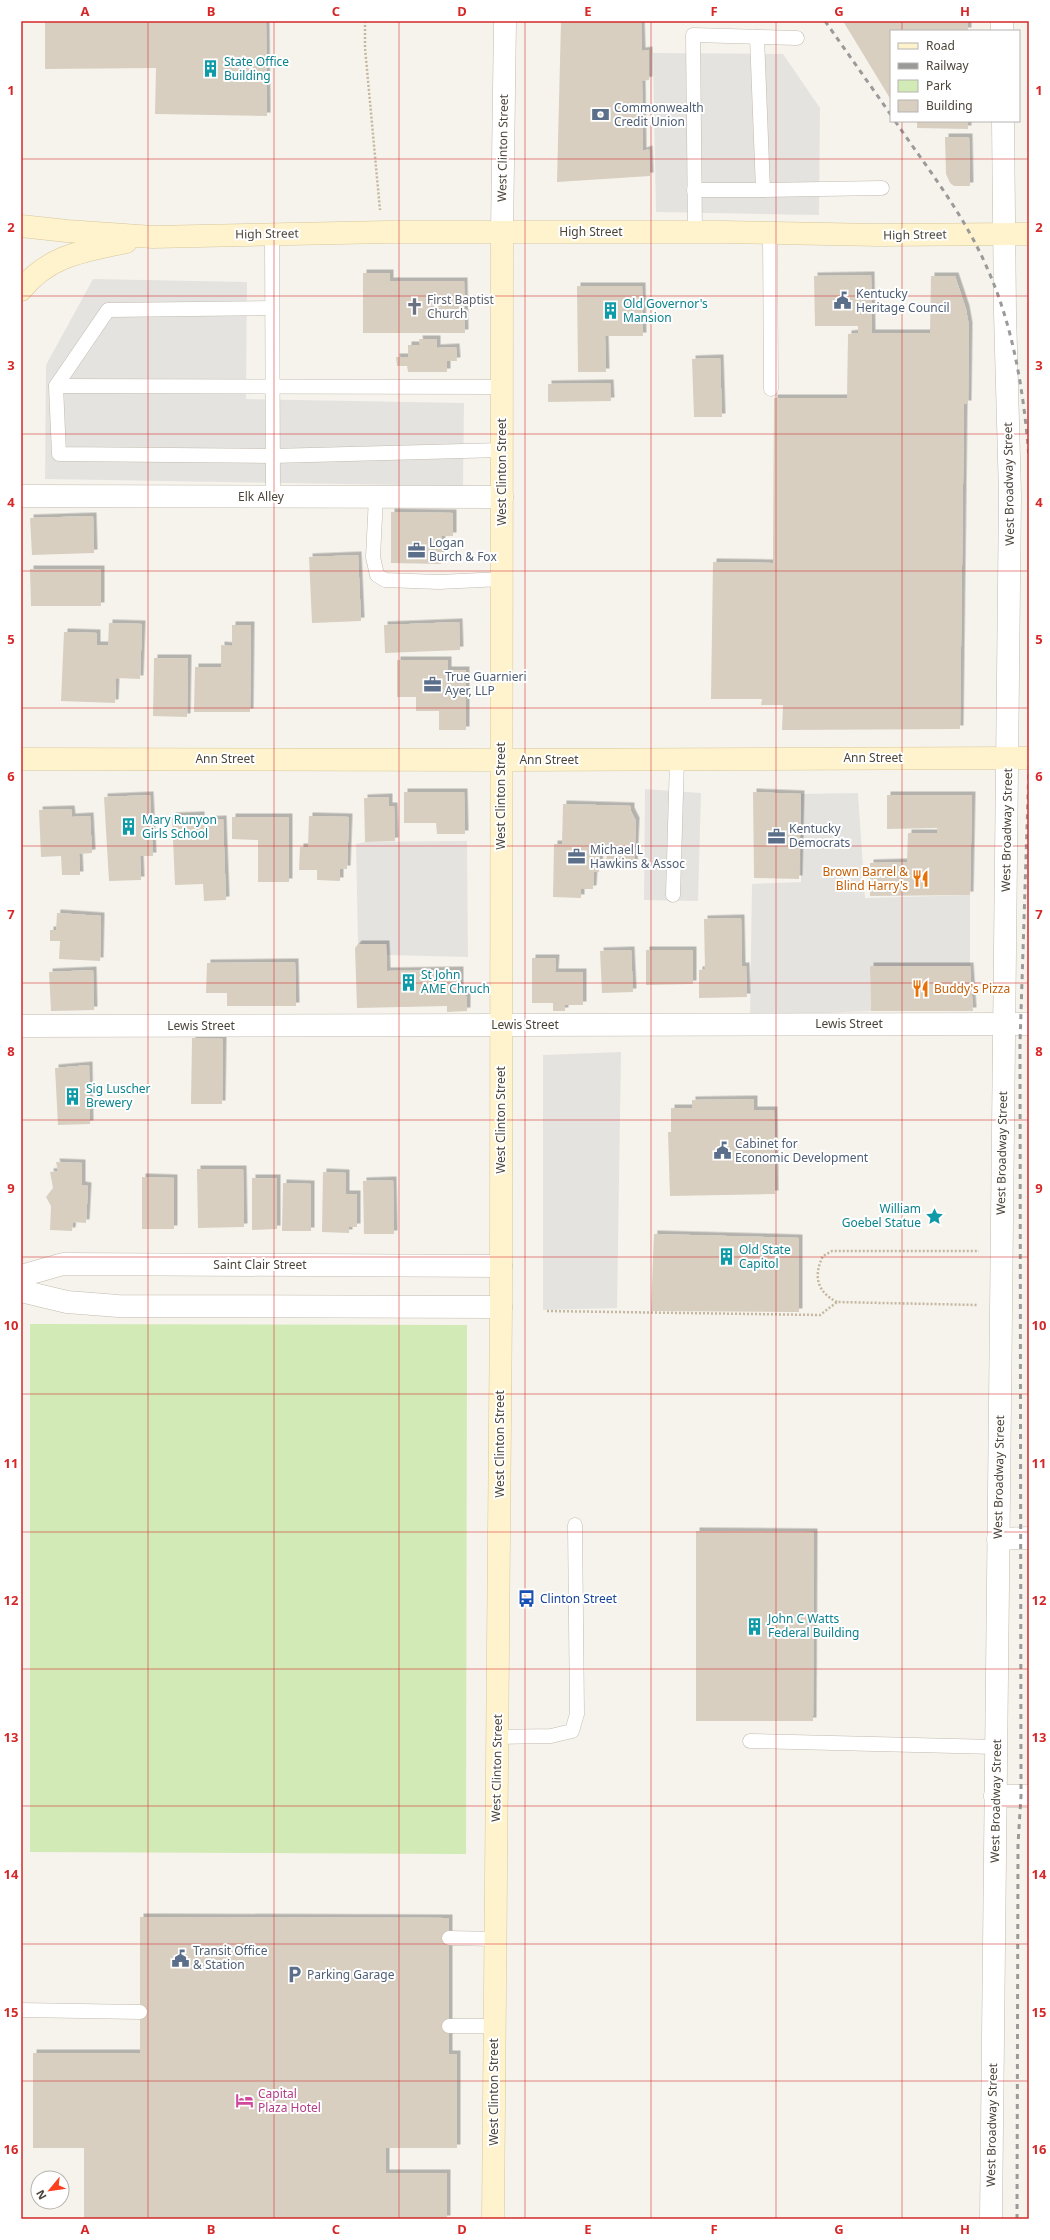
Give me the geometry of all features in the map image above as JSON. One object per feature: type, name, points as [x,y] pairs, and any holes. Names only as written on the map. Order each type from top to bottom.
[{"type":"main road","name":"High Street","points":[[21,226],[153,237],[272,234],[502,232],[695,232],[878,236],[1005,233],[1029,234]]},
{"type":"main road","name":"West Clinton Street","points":[[493,2219],[501,1307],[502,232]]},
{"type":"main road","name":"High Street","points":[[21,290],[41,269],[57,260],[78,253],[153,237]]},
{"type":"main road","name":"Ann Street","points":[[21,758],[502,760],[1029,758]]},
{"type":"street","name":"West Clinton Street","points":[[502,232],[505,21]]},
{"type":"street","name":"West Broadway Street","points":[[991,2219],[1010,496],[1005,313],[1003,122]]},
{"type":"street","name":"Elk Alley","points":[[21,496],[502,497]]},
{"type":"street","points":[[1008,736],[1029,751]]},
{"type":"street","name":"Lewis Street","points":[[21,1026],[1029,1024]]},
{"type":"street","name":"Saint Clair Street","points":[[21,1276],[63,1264],[501,1266]]},
{"type":"street","points":[[21,1291],[67,1302],[118,1306],[501,1307]]},
{"type":"street","points":[[998,1539],[1029,1538]]},
{"type":"street","points":[[995,1796],[1029,1796]]},
{"type":"lane","points":[[695,232],[693,35],[796,38]]},
{"type":"lane","points":[[758,37],[764,190]]},
{"type":"lane","points":[[694,190],[882,188]]},
{"type":"lane","points":[[770,233],[771,389]]},
{"type":"lane","points":[[272,234],[273,497]]},
{"type":"lane","points":[[272,308],[108,310],[56,386],[59,454],[272,456],[502,450]]},
{"type":"lane","points":[[56,386],[502,386]]},
{"type":"lane","points":[[376,497],[372,557],[377,575],[385,580],[439,582],[502,580]]},
{"type":"lane","points":[[673,895],[677,759]]},
{"type":"lane","points":[[497,1737],[551,1736],[572,1731],[577,1714],[575,1525]]},
{"type":"lane","points":[[750,1741],[996,1747]]},
{"type":"lane","points":[[449,1938],[496,1939]]},
{"type":"lane","points":[[21,2010],[140,2012]]},
{"type":"lane","points":[[448,2026],[495,2026]]},
{"type":"path","points":[[364,21],[365,48],[381,210]]},
{"type":"path","points":[[982,1251],[832,1251],[823,1256],[818,1274],[822,1292],[837,1302],[983,1305]]},
{"type":"path","points":[[547,1311],[820,1315],[837,1302]]},
{"type":"green space","points":[[30,1324],[467,1325],[466,1854],[30,1852]]},
{"type":"shaded area","points":[[653,53],[783,54],[820,108],[819,215],[656,212]]},
{"type":"shaded area","points":[[93,279],[247,282],[246,399],[464,403],[463,486],[45,479],[46,365]]},
{"type":"shaded area","points":[[645,789],[701,793],[698,901],[644,900]]},
{"type":"shaded area","points":[[858,793],[865,898],[970,895],[970,966],[870,966],[871,1011],[750,1016],[752,884],[801,882],[801,794]]},
{"type":"shaded area","points":[[467,841],[468,957],[387,955],[386,944],[358,944],[356,844],[365,842]]},
{"type":"shaded area","points":[[621,1052],[617,1308],[543,1310],[543,1055]]},
{"type":"building","name":"State Office Building","points":[[45,21],[266,21],[267,116],[155,114],[156,68],[45,69]]},
{"type":"building","name":"Commonwealth Credit Union","points":[[561,21],[641,21],[642,51],[649,50],[649,80],[642,81],[643,151],[649,149],[650,176],[557,182]]},
{"type":"building","points":[[843,21],[968,21],[968,30],[890,30],[890,98]]},
{"type":"building","points":[[917,122],[968,122],[968,129],[917,128]]},
{"type":"building","points":[[945,137],[969,137],[970,186],[954,186],[950,183],[946,174]]},
{"type":"building","name":"First Baptist Church","points":[[363,273],[390,273],[390,281],[464,281],[465,333],[363,333]]},
{"type":"building","points":[[871,275],[872,333],[930,333],[931,276],[955,276],[966,309],[969,326],[968,404],[964,404],[960,729],[782,730],[783,705],[761,705],[762,699],[711,699],[713,562],[773,563],[774,398],[847,398],[848,334],[858,333],[858,326],[815,326],[814,276]]},
{"type":"building","name":"Old Governor's Mansion","points":[[577,286],[642,286],[643,336],[605,336],[606,372],[578,372]]},
{"type":"building","points":[[419,339],[437,339],[437,348],[456,347],[457,361],[447,361],[447,372],[408,372],[407,366],[397,366],[396,357],[408,357],[408,345],[420,345]]},
{"type":"building","points":[[720,358],[722,417],[694,417],[692,359]]},
{"type":"building","points":[[610,383],[611,401],[548,402],[548,384]]},
{"type":"building","name":"Logan Burch & Fox","points":[[391,512],[453,513],[453,536],[442,536],[441,564],[391,563]]},
{"type":"building","points":[[93,516],[94,553],[32,555],[30,518]]},
{"type":"building","points":[[358,555],[361,621],[312,623],[309,557]]},
{"type":"building","points":[[30,569],[101,569],[101,606],[31,606]]},
{"type":"building","points":[[459,622],[460,650],[385,653],[384,625]]},
{"type":"building","points":[[109,623],[142,624],[140,679],[116,678],[115,703],[61,701],[64,632],[97,633],[97,645],[108,645]]},
{"type":"building","points":[[232,625],[251,625],[250,712],[194,712],[195,667],[221,667],[221,645],[232,646]]},
{"type":"building","points":[[154,658],[188,658],[187,717],[153,716]]},
{"type":"building","name":"True Guarnieri Ayer, LLP","points":[[397,660],[448,660],[448,670],[466,670],[466,730],[439,730],[439,711],[416,711],[416,697],[397,697]]},
{"type":"building","points":[[404,792],[464,792],[465,834],[437,834],[436,823],[404,823]]},
{"type":"building","name":"Kentucky Democrats","points":[[753,792],[801,794],[799,879],[754,878]]},
{"type":"building","name":"Mary Runyon Girls School","points":[[150,795],[153,856],[140,856],[141,880],[109,881],[104,797]]},
{"type":"building","points":[[887,795],[972,795],[970,895],[870,896],[870,863],[907,862],[908,833],[938,833],[937,828],[887,829]]},
{"type":"building","points":[[389,797],[389,806],[394,806],[395,841],[365,842],[364,798]]},
{"type":"building","name":"Michael L Hawkins & Assoc","points":[[563,804],[631,806],[631,811],[636,821],[634,867],[606,866],[607,848],[600,848],[599,872],[594,872],[593,889],[581,889],[581,898],[553,897],[554,844],[562,844]]},
{"type":"building","points":[[71,809],[72,817],[90,816],[92,853],[79,854],[80,875],[62,875],[61,856],[41,857],[39,810]]},
{"type":"building","points":[[201,815],[201,820],[223,819],[226,900],[204,901],[203,884],[175,885],[172,816]]},
{"type":"building","points":[[309,816],[349,817],[347,869],[340,869],[340,881],[317,880],[317,870],[299,870],[300,847],[308,847]]},
{"type":"building","points":[[232,817],[289,817],[289,882],[258,882],[258,840],[232,839]]},
{"type":"building","points":[[57,913],[101,916],[100,961],[59,959],[60,941],[50,941],[50,930],[56,930]]},
{"type":"building","points":[[741,918],[742,966],[746,966],[747,997],[699,998],[699,970],[705,969],[704,919]]},
{"type":"building","name":"St John AME Chruch","points":[[358,944],[386,944],[387,971],[460,970],[460,993],[467,997],[467,1011],[447,1012],[447,1006],[357,1008],[355,948]]},
{"type":"building","points":[[631,950],[633,992],[602,993],[600,951]]},
{"type":"building","points":[[646,950],[693,950],[693,984],[646,985]]},
{"type":"building","points":[[532,958],[556,958],[555,972],[583,972],[583,1005],[565,1005],[565,1011],[553,1011],[553,1003],[532,1003]]},
{"type":"building","points":[[295,962],[296,1006],[227,1006],[227,993],[206,993],[207,963]]},
{"type":"building","name":"Buddy's Pizza","points":[[870,966],[970,966],[973,1011],[871,1011]]},
{"type":"building","points":[[93,970],[94,1010],[51,1011],[49,972]]},
{"type":"building","points":[[192,1038],[223,1039],[222,1104],[191,1104]]},
{"type":"building","name":"Sig Luscher Brewery","points":[[89,1065],[90,1124],[58,1125],[55,1068]]},
{"type":"building","name":"Cabinet for Economic Development","points":[[754,1099],[754,1110],[774,1110],[775,1194],[670,1196],[668,1132],[671,1132],[671,1108],[692,1108],[692,1100]]},
{"type":"building","points":[[56,1162],[82,1163],[82,1185],[88,1186],[86,1223],[73,1222],[72,1231],[50,1230],[51,1206],[46,1197],[53,1188],[50,1172],[58,1171]]},
{"type":"building","points":[[197,1169],[243,1169],[244,1227],[198,1228]]},
{"type":"building","points":[[323,1172],[346,1173],[346,1194],[357,1194],[357,1227],[349,1227],[349,1233],[322,1232]]},
{"type":"building","points":[[142,1177],[174,1178],[174,1229],[142,1229]]},
{"type":"building","points":[[252,1178],[277,1178],[277,1229],[252,1230]]},
{"type":"building","points":[[393,1180],[394,1234],[364,1234],[363,1181]]},
{"type":"building","points":[[283,1183],[311,1184],[311,1231],[282,1231]]},
{"type":"building","name":"Old State Capitol","points":[[654,1234],[799,1238],[799,1312],[651,1311]]},
{"type":"building","name":"John C Watts Federal Building","points":[[696,1531],[814,1532],[813,1721],[696,1721]]},
{"type":"building","name":"Capital Plaza Hotel","points":[[140,1917],[449,1918],[449,2054],[457,2054],[457,2148],[386,2148],[386,2173],[447,2173],[447,2219],[84,2219],[84,2148],[33,2148],[33,2053],[140,2053]]},
{"type":"railway","points":[[825,21],[890,114]]},
{"type":"railway","points":[[896,122],[957,212],[979,250],[997,292],[1005,315],[1021,386],[1029,458]]},
{"type":"railway","points":[[1017,2219],[1018,1844],[1021,1796],[1020,1043],[1029,766]]},
{"type":"place","name":"State Office Building","points":[[211,69]]},
{"type":"place","name":"Commonwealth Credit Union","points":[[601,115]]},
{"type":"place","name":"Kentucky Heritage Council","points":[[843,301]]},
{"type":"place","name":"First Baptist Church","points":[[414,307]]},
{"type":"place","name":"Old Governor's Mansion","points":[[610,311]]},
{"type":"place","name":"Logan Burch & Fox","points":[[416,550]]},
{"type":"place","name":"True Guarnieri Ayer, LLP","points":[[432,684]]},
{"type":"place","name":"Mary Runyon Girls School","points":[[129,827]]},
{"type":"place","name":"Kentucky Democrats","points":[[776,836]]},
{"type":"place","name":"Michael L Hawkins & Assoc","points":[[577,857]]},
{"type":"place","name":"Brown Barrel & Blind Harry's","points":[[921,879]]},
{"type":"place","name":"St John AME Chruch","points":[[408,982]]},
{"type":"place","name":"Buddy's Pizza","points":[[921,989]]},
{"type":"place","name":"Sig Luscher Brewery","points":[[73,1096]]},
{"type":"place","name":"Cabinet for Economic Development","points":[[722,1151]]},
{"type":"place","name":"William Goebel Statue","points":[[934,1216]]},
{"type":"place","name":"Old State Capitol","points":[[726,1257]]},
{"type":"place","name":"Clinton Street","points":[[527,1599]]},
{"type":"place","name":"John C Watts Federal Building","points":[[755,1626]]},
{"type":"place","name":"Transit Office & Station","points":[[180,1958]]},
{"type":"place","name":"Parking Garage","points":[[294,1975]]},
{"type":"place","name":"Capital Plaza Hotel","points":[[245,2101]]}]
